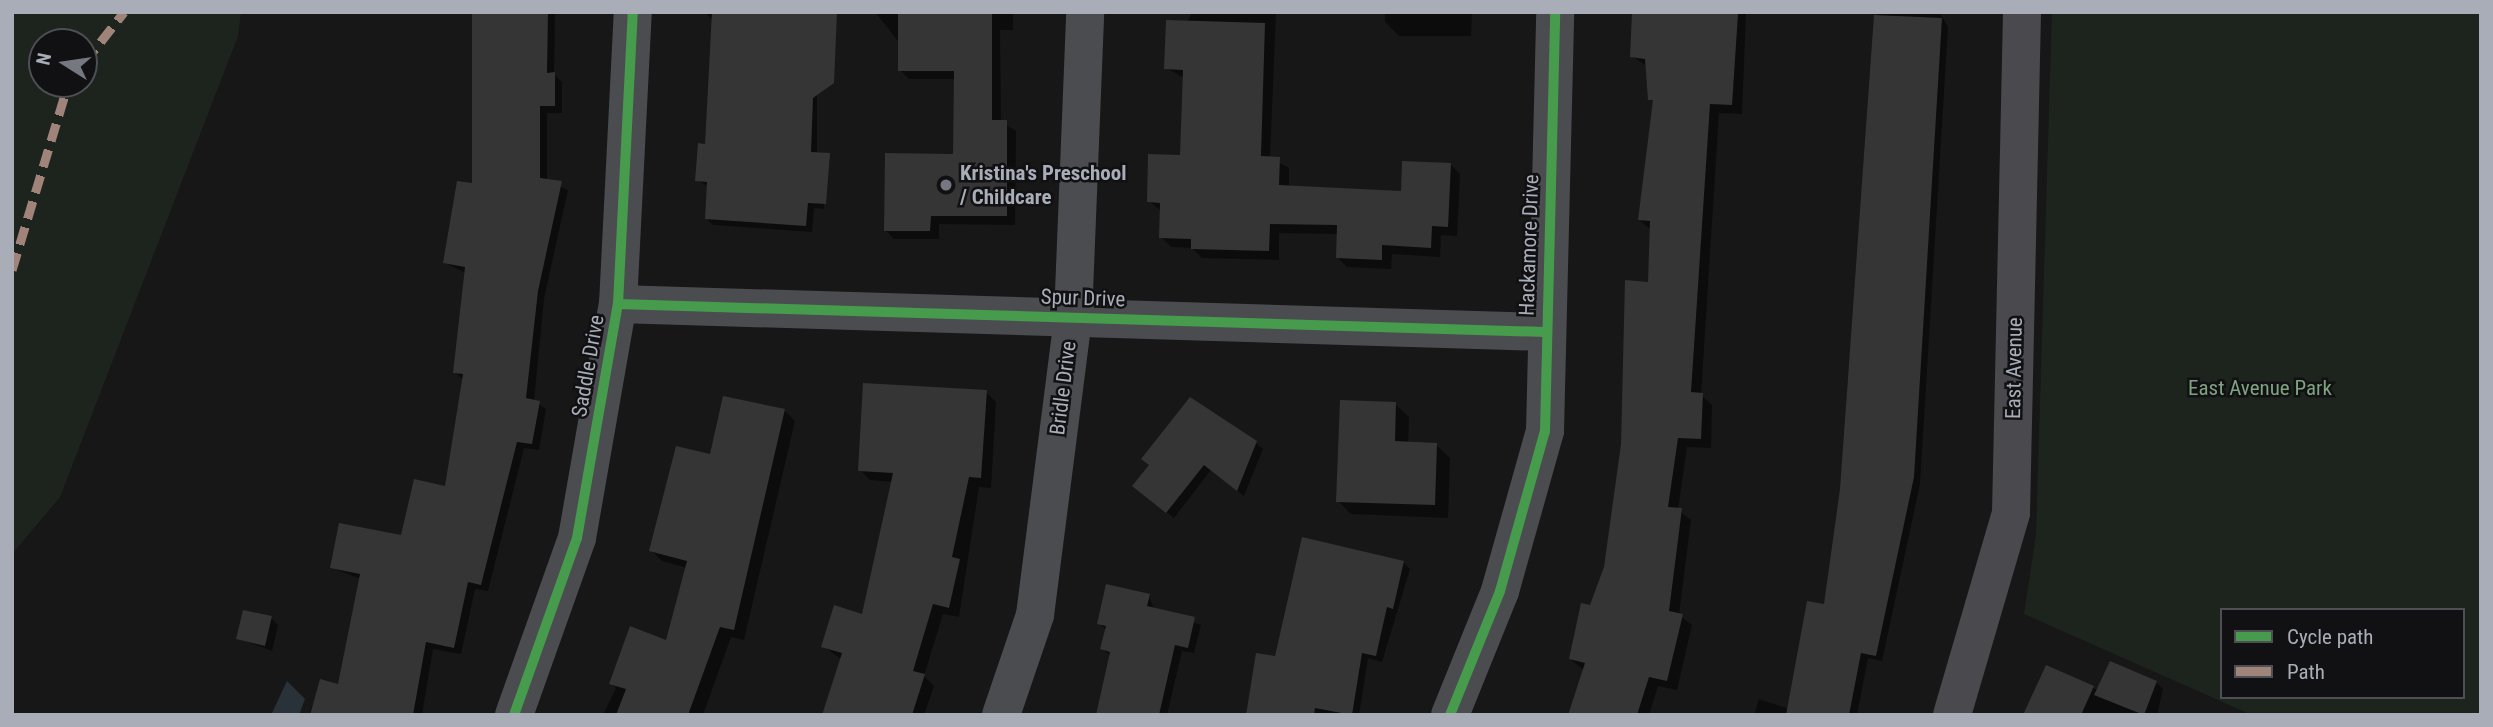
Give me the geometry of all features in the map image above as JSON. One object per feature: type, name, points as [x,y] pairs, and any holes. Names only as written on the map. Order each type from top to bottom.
[{"type":"street","name":"Saddle Drive","points":[[514,715],[577,538],[618,304],[633,12]]},
{"type":"street","name":"Bridle Drive","points":[[1001,715],[1035,615],[1073,317],[1084,12]]},
{"type":"street","name":"Hackamore Drive","points":[[1450,715],[1500,591],[1545,432],[1555,12]]},
{"type":"street","name":"East Avenue","points":[[1952,715],[2011,513],[2022,12]]},
{"type":"street","name":"Spur Drive","points":[[618,304],[1546,332]]},
{"type":"green space","points":[[12,12],[241,12],[238,36],[60,497],[12,554]]},
{"type":"green space","name":"East Avenue Park","points":[[2052,12],[2481,12],[2481,715],[2252,715],[2024,614],[2036,535]]},
{"type":"shaded area","points":[[287,681],[305,699],[299,715],[271,715]]},
{"type":"building","points":[[472,12],[548,12],[547,73],[555,72],[555,106],[540,106],[540,178],[562,181],[538,291],[526,398],[540,401],[532,444],[517,442],[481,585],[468,582],[454,648],[426,642],[413,715],[310,715],[320,679],[338,684],[360,574],[330,568],[339,523],[401,535],[414,479],[445,486],[463,374],[453,373],[465,267],[443,263],[457,181],[472,183]]},
{"type":"building","points":[[712,12],[837,12],[834,83],[813,98],[811,152],[830,153],[826,204],[808,203],[806,226],[705,219],[707,182],[695,181],[698,143],[705,144]]},
{"type":"building","points":[[898,12],[992,12],[992,120],[1007,120],[1007,216],[931,216],[930,231],[884,231],[885,153],[953,154],[954,71],[898,71]]},
{"type":"building","points":[[1632,12],[1738,14],[1732,105],[1710,104],[1691,392],[1703,393],[1701,439],[1678,438],[1668,507],[1682,508],[1669,611],[1683,614],[1667,681],[1649,677],[1637,715],[1568,715],[1585,663],[1569,659],[1581,603],[1590,605],[1604,567],[1621,444],[1625,280],[1648,282],[1650,221],[1638,220],[1653,100],[1648,100],[1645,59],[1630,57]]},
{"type":"building","points":[[1874,15],[1942,18],[1914,477],[1876,656],[1861,653],[1849,715],[1786,715],[1807,601],[1824,604],[1840,489]]},
{"type":"building","points":[[1166,20],[1265,23],[1261,156],[1280,157],[1279,185],[1401,191],[1402,161],[1451,163],[1448,227],[1432,226],[1431,248],[1382,245],[1382,260],[1336,258],[1337,225],[1270,224],[1269,251],[1191,249],[1191,239],[1159,238],[1160,203],[1147,202],[1148,154],[1180,155],[1183,70],[1164,69]]},
{"type":"building","points":[[863,383],[987,390],[981,478],[969,477],[952,557],[960,559],[949,608],[933,604],[913,671],[925,674],[912,715],[822,715],[842,653],[821,647],[834,605],[862,614],[893,473],[858,471]]},
{"type":"building","points":[[723,396],[785,409],[734,630],[720,627],[688,715],[616,715],[626,689],[609,684],[630,626],[666,640],[687,561],[649,551],[676,446],[710,454]]},
{"type":"building","points":[[1190,397],[1257,441],[1237,491],[1204,465],[1166,513],[1132,486],[1149,465],[1141,459]]},
{"type":"building","points":[[1340,400],[1396,402],[1395,441],[1437,443],[1435,505],[1336,502]]},
{"type":"building","points":[[1302,537],[1404,561],[1393,609],[1387,607],[1376,656],[1362,653],[1352,715],[1315,708],[1314,715],[1246,715],[1256,653],[1275,656]]},
{"type":"building","points":[[1106,584],[1150,594],[1147,606],[1195,617],[1188,648],[1175,645],[1159,715],[1096,715],[1110,652],[1100,649],[1106,626],[1097,624]]},
{"type":"building","points":[[243,610],[272,616],[265,646],[236,639]]},
{"type":"building","points":[[2110,661],[2157,681],[2144,715],[2094,695]]},
{"type":"building","points":[[2046,665],[2094,686],[2081,715],[2023,715]]},
{"type":"marked path","points":[[98,45],[124,12]]},
{"type":"marked path","points":[[12,270],[64,98]]},
{"type":"cycle path","points":[[514,715],[577,538],[618,304],[633,12]]},
{"type":"cycle path","points":[[1450,715],[1500,591],[1545,431],[1555,12]]},
{"type":"cycle path","points":[[618,304],[1546,332]]},
{"type":"place","name":"Kristina's Preschool / Childcare","points":[[946,185]]}]
